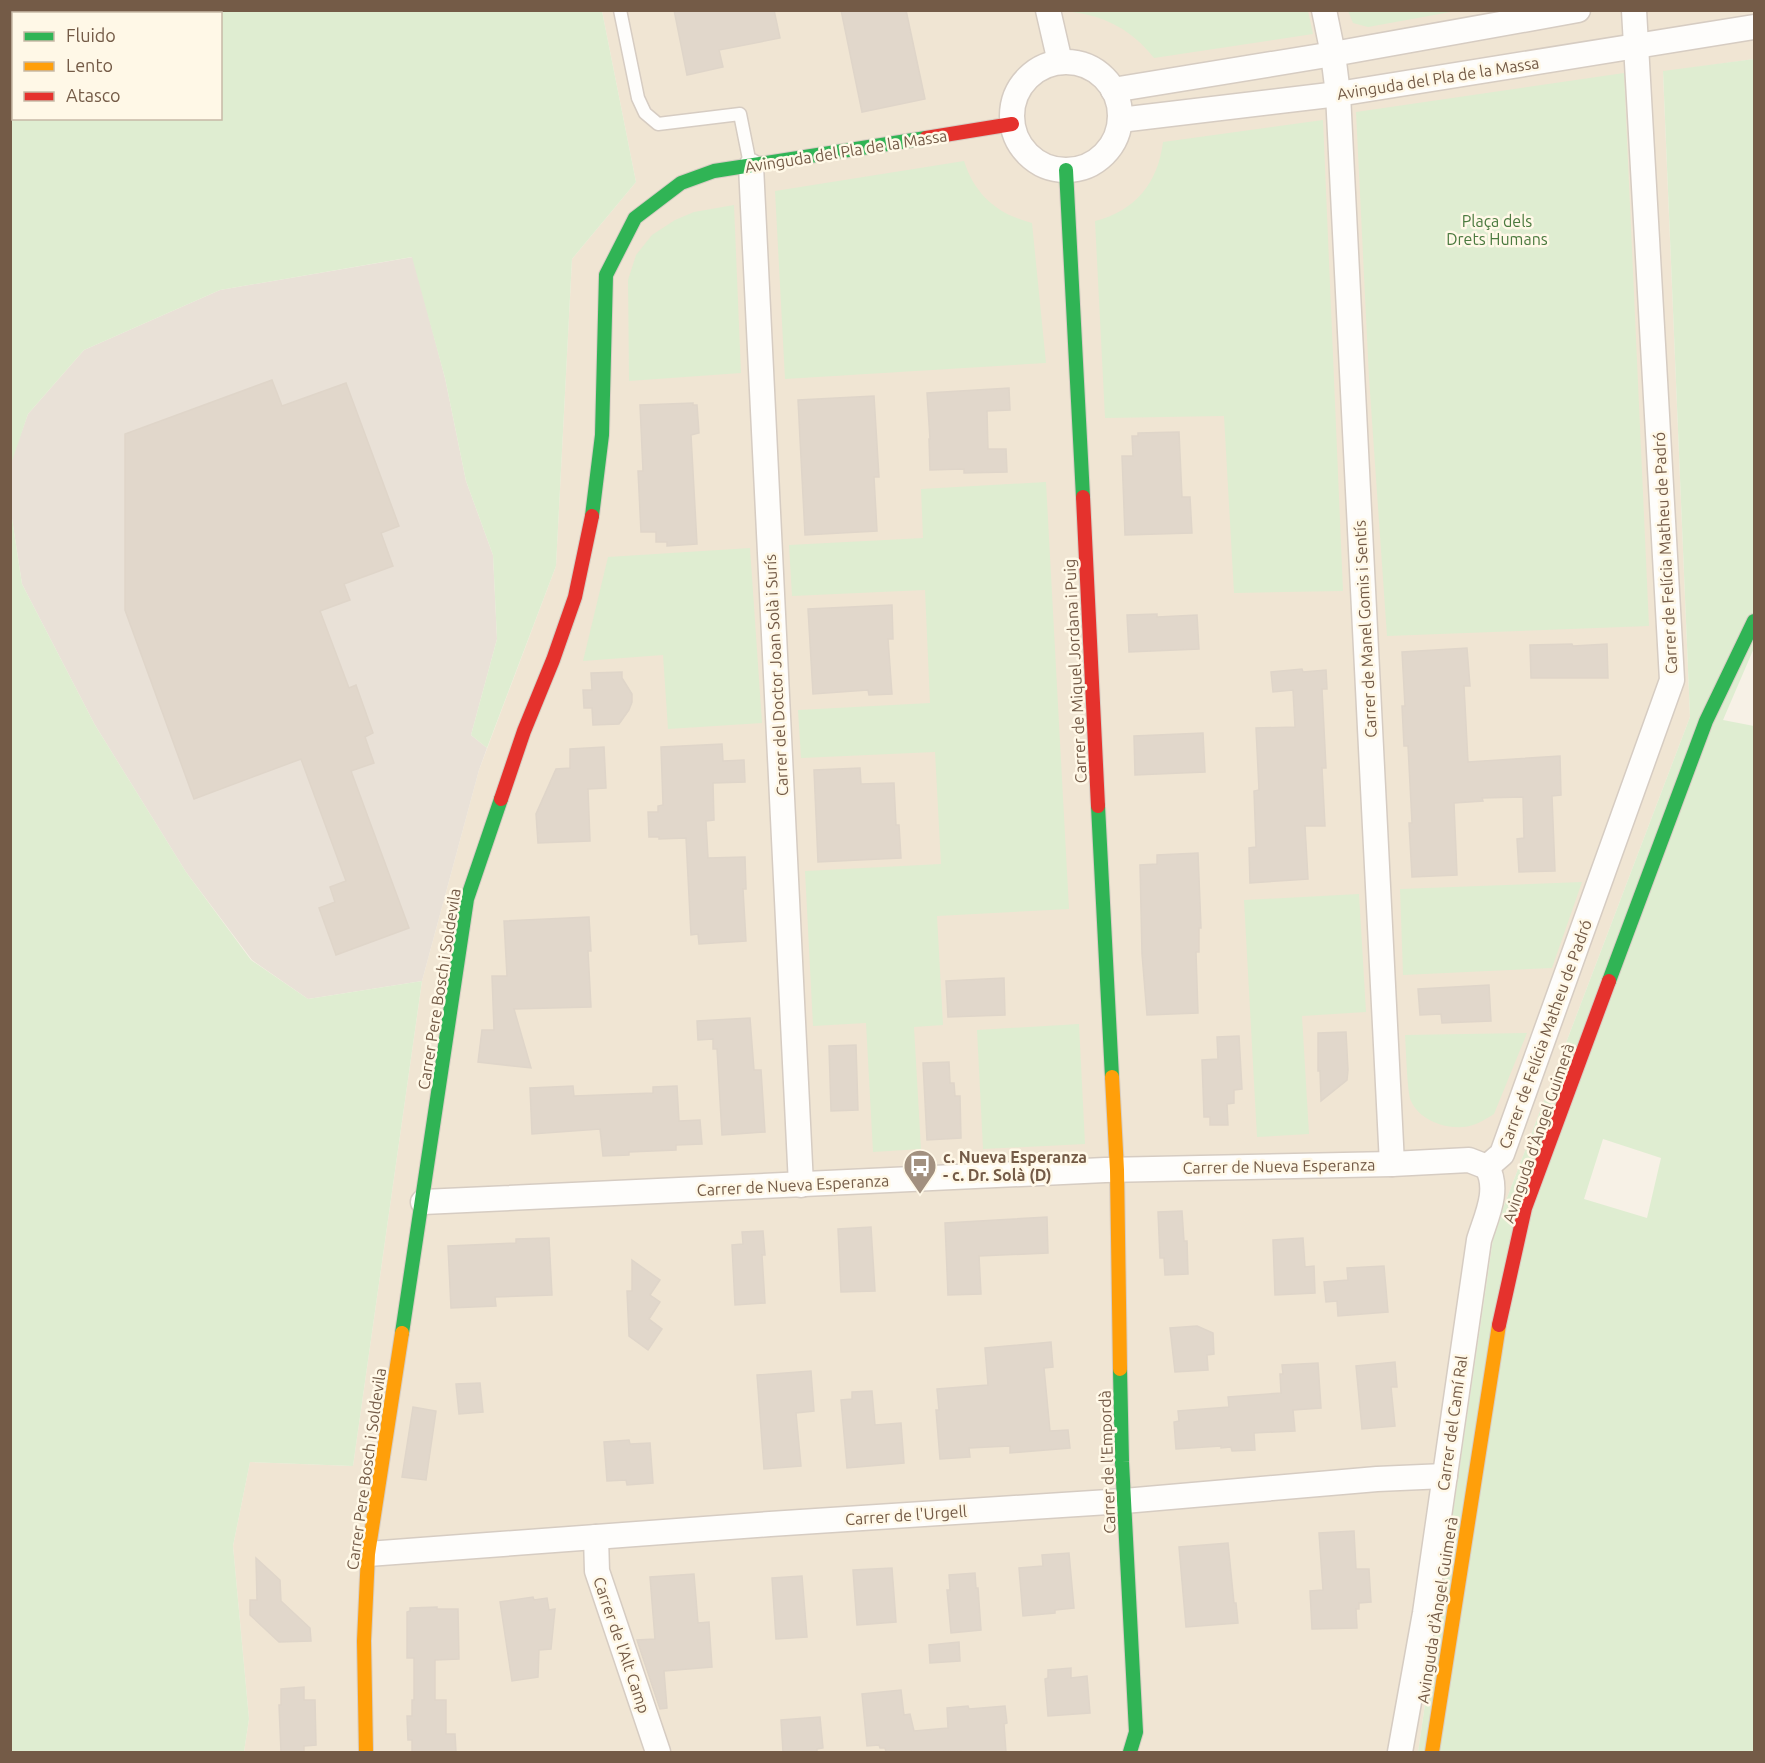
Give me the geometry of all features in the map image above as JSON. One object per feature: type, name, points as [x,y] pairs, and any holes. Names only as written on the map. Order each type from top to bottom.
[{"type":"street","points":[[1048,10],[1060,62]]},
{"type":"street","name":"Carrer de Manel Gomis i Sentís","points":[[1324,10],[1338,94],[1392,1164]]},
{"type":"street","points":[[1113,90],[1333,54],[1578,10]]},
{"type":"street","name":"Carrer de Felícia Matheu de Padró","points":[[1486,1167],[1502,1154],[1672,680],[1634,10]]},
{"type":"street","name":"Avinguda del Pla de la Massa","points":[[1120,120],[1338,94],[1755,27]]},
{"type":"street","points":[[1060,62],[1076,62],[1091,68],[1103,77],[1113,90],[1119,105],[1120,120],[1113,143],[1103,156],[1082,168],[1066,170],[1047,167],[1031,157],[1018,142],[1012,124],[1013,102],[1023,83],[1039,69],[1060,62]]},
{"type":"street","name":"Avinguda del Pla de la Massa","points":[[681,183],[714,171],[1012,124]]},
{"type":"street","name":"Carrer del Doctor Joan Solà i Surís","points":[[751,166],[801,1185]]},
{"type":"street","name":"Carrer de Miquel Jordana i Puig","points":[[1066,170],[1118,1170]]},
{"type":"street","name":"Carrer Pere Bosch i Soldevila","points":[[366,1752],[364,1641],[368,1554],[467,899],[495,812],[575,597],[593,512],[602,435],[606,275],[635,218],[681,183]]},
{"type":"street","name":"Avinguda d'Àngel Guimerà","points":[[1432,1752],[1496,1336],[1525,1208],[1706,721],[1755,621]]},
{"type":"street","name":"Carrer de Nueva Esperanza","points":[[423,1202],[1118,1170],[1392,1164],[1469,1160],[1486,1167]]},
{"type":"street","name":"Carrer del Camí Ral","points":[[1400,1752],[1425,1612],[1479,1240],[1494,1185],[1486,1167]]},
{"type":"street","name":"Carrer de l'Empordà","points":[[1118,1170],[1124,1502],[1136,1732],[1130,1752]]},
{"type":"street","name":"Carrer de l'Urgell","points":[[368,1554],[1124,1502],[1377,1479],[1445,1476]]},
{"type":"street","name":"Carrer de l'Alt Camp","points":[[596,1537],[597,1571],[658,1752]]},
{"type":"lane","points":[[620,10],[638,98],[645,113],[658,124],[740,114],[751,166]]},
{"type":"shaded area","points":[[602,11],[1754,11],[1754,59],[1663,72],[1690,717],[1494,1232],[1418,1752],[244,1752],[249,1719],[233,1546],[250,1462],[353,1466],[422,981],[479,770],[556,566],[572,259],[636,182]]},
{"type":"shaded area","points":[[413,257],[445,378],[466,481],[493,555],[497,639],[471,735],[487,748],[422,981],[308,999],[252,960],[186,872],[95,725],[22,584],[11,512],[10,464],[28,414],[84,350],[220,290]]},
{"type":"green space","points":[[11,10],[602,11],[636,182],[572,259],[556,566],[487,748],[471,735],[497,639],[493,555],[466,481],[445,378],[412,257],[220,290],[84,350],[28,414],[11,464]]},
{"type":"green space","points":[[1348,10],[1456,11],[1368,27],[1353,23]]},
{"type":"green space","points":[[1072,11],[1308,11],[1313,34],[1154,58],[1137,40],[1118,26]]},
{"type":"green space","points":[[1754,59],[1754,648],[1723,720],[1754,726],[1754,1752],[1418,1752],[1494,1232],[1690,717],[1663,71]],"holes":[[[1603,1139],[1661,1158],[1647,1218],[1584,1199]]]},
{"type":"green space","name":"Plaça dels Drets Humans","points":[[1624,73],[1649,626],[1387,636],[1369,378],[1356,112]]},
{"type":"green space","points":[[1323,120],[1343,591],[1234,593],[1224,416],[1105,418],[1095,221],[1122,210],[1142,193],[1156,170],[1163,142]]},
{"type":"green space","points":[[964,161],[974,184],[989,201],[1008,214],[1032,223],[1046,363],[785,379],[775,191]]},
{"type":"green space","points":[[734,205],[741,373],[629,381],[628,280],[636,255],[652,235],[675,220],[694,212]]},
{"type":"green space","points":[[1046,482],[1069,909],[937,916],[943,1025],[914,1027],[921,1149],[873,1152],[866,1023],[813,1026],[805,871],[941,864],[935,752],[801,758],[798,710],[930,703],[925,590],[792,596],[789,545],[923,538],[921,489]]},
{"type":"green space","points":[[11,512],[22,584],[95,725],[186,872],[251,960],[308,999],[422,981],[353,1466],[250,1462],[233,1546],[249,1719],[244,1752],[11,1752]]},
{"type":"green space","points":[[750,548],[762,723],[668,729],[663,655],[583,661],[608,557]]},
{"type":"green space","points":[[1582,882],[1552,968],[1403,975],[1400,889]]},
{"type":"green space","points":[[1359,894],[1366,1012],[1302,1016],[1309,1134],[1257,1137],[1244,900]]},
{"type":"green space","points":[[1079,1024],[1085,1144],[983,1149],[977,1030]]},
{"type":"green space","points":[[1527,1033],[1494,1114],[1476,1124],[1456,1127],[1429,1120],[1415,1108],[1409,1089],[1405,1035]]},
{"type":"building","points":[[674,10],[774,10],[780,38],[719,50],[723,67],[687,75]]},
{"type":"building","points":[[841,10],[906,10],[925,99],[862,112]]},
{"type":"building","points":[[272,380],[282,406],[346,383],[399,526],[381,533],[393,566],[344,584],[350,600],[320,611],[349,688],[356,685],[373,733],[365,737],[374,763],[351,771],[409,928],[336,955],[319,908],[335,902],[330,887],[346,881],[301,759],[194,799],[125,610],[125,434]]},
{"type":"building","points":[[1009,388],[1010,410],[987,411],[988,449],[1006,449],[1007,472],[964,473],[964,469],[930,470],[927,393]]},
{"type":"building","points":[[874,396],[879,477],[874,477],[877,531],[805,535],[798,400]]},
{"type":"building","points":[[693,403],[697,405],[699,433],[691,435],[697,544],[667,546],[667,542],[656,542],[656,532],[641,532],[638,471],[643,471],[640,405]]},
{"type":"building","points":[[1179,432],[1182,497],[1190,497],[1192,533],[1125,535],[1122,456],[1133,456],[1132,436],[1138,436],[1138,433]]},
{"type":"building","points":[[892,605],[893,639],[888,639],[892,694],[869,695],[868,690],[813,694],[808,609]]},
{"type":"building","points":[[1157,614],[1157,617],[1197,615],[1199,649],[1129,652],[1127,615]]},
{"type":"building","points":[[1572,644],[1573,646],[1607,644],[1608,678],[1531,678],[1530,645]]},
{"type":"building","points":[[1467,648],[1470,686],[1464,686],[1468,762],[1560,756],[1561,795],[1552,796],[1555,871],[1519,872],[1517,839],[1524,838],[1523,797],[1482,798],[1483,801],[1454,803],[1457,875],[1412,877],[1408,746],[1404,746],[1402,706],[1405,706],[1402,652]]},
{"type":"building","points":[[1302,669],[1303,672],[1326,670],[1327,689],[1322,689],[1326,768],[1322,768],[1325,826],[1305,826],[1308,879],[1250,883],[1249,848],[1256,847],[1254,791],[1259,790],[1256,728],[1295,727],[1293,690],[1273,692],[1271,672]]},
{"type":"building","points":[[622,672],[622,678],[632,694],[629,710],[619,724],[593,725],[592,708],[584,708],[583,690],[592,690],[591,673]]},
{"type":"building","points":[[1203,733],[1205,772],[1135,775],[1134,736]]},
{"type":"building","points":[[722,744],[723,761],[744,760],[745,782],[713,783],[714,820],[706,821],[708,858],[745,857],[746,889],[743,889],[746,941],[699,944],[698,934],[691,935],[686,838],[649,837],[648,812],[658,812],[658,806],[663,805],[661,747]]},
{"type":"building","points":[[604,747],[606,788],[588,789],[590,841],[538,843],[536,814],[556,769],[570,768],[570,749]]},
{"type":"building","points":[[860,768],[861,784],[894,783],[896,825],[899,825],[901,858],[818,862],[814,770]]},
{"type":"building","points":[[1198,853],[1201,928],[1199,928],[1199,952],[1196,952],[1198,1013],[1147,1015],[1142,954],[1140,865],[1157,864],[1157,855]]},
{"type":"building","points":[[589,917],[591,1007],[514,1009],[531,1068],[478,1062],[482,1030],[494,1030],[492,976],[507,976],[504,921]]},
{"type":"building","points":[[1004,978],[1005,1015],[948,1017],[946,981]]},
{"type":"building","points":[[1489,985],[1491,1021],[1442,1023],[1441,1014],[1420,1015],[1418,989]]},
{"type":"building","points":[[750,1018],[754,1070],[761,1070],[765,1132],[722,1135],[717,1049],[713,1049],[713,1039],[698,1040],[697,1021]]},
{"type":"building","points":[[1346,1032],[1347,1080],[1321,1101],[1318,1033]]},
{"type":"building","points":[[1239,1036],[1242,1089],[1234,1090],[1234,1103],[1227,1104],[1228,1125],[1210,1125],[1210,1117],[1204,1117],[1202,1060],[1218,1059],[1217,1037]]},
{"type":"building","points":[[856,1045],[858,1110],[831,1111],[829,1046]]},
{"type":"building","points":[[949,1062],[950,1083],[954,1083],[955,1096],[960,1096],[961,1138],[927,1140],[923,1063]]},
{"type":"building","points":[[573,1086],[574,1096],[653,1093],[653,1087],[677,1086],[679,1121],[700,1120],[702,1144],[676,1145],[676,1150],[629,1152],[629,1155],[603,1156],[600,1129],[532,1134],[530,1088]]},
{"type":"building","points":[[1182,1211],[1184,1241],[1187,1241],[1188,1274],[1165,1275],[1164,1258],[1160,1258],[1158,1212]]},
{"type":"building","points":[[1047,1217],[1048,1253],[979,1256],[981,1294],[948,1295],[945,1223]]},
{"type":"building","points":[[871,1227],[875,1291],[841,1292],[838,1229]]},
{"type":"building","points":[[763,1231],[765,1303],[735,1305],[732,1245],[743,1244],[742,1232]]},
{"type":"building","points":[[549,1238],[552,1295],[495,1297],[496,1306],[451,1308],[448,1246],[516,1243],[516,1239]]},
{"type":"building","points":[[1303,1238],[1305,1267],[1314,1266],[1315,1293],[1275,1295],[1273,1240]]},
{"type":"building","points":[[632,1260],[660,1280],[650,1295],[660,1302],[649,1319],[662,1329],[648,1350],[629,1336],[627,1291],[632,1291]]},
{"type":"building","points":[[1384,1266],[1388,1312],[1338,1316],[1337,1301],[1326,1302],[1324,1282],[1348,1280],[1347,1268]]},
{"type":"building","points":[[1197,1326],[1213,1333],[1214,1354],[1207,1355],[1208,1370],[1175,1372],[1170,1328]]},
{"type":"building","points":[[1051,1342],[1053,1367],[1044,1368],[1050,1431],[1068,1430],[1070,1448],[1010,1453],[1010,1446],[969,1448],[970,1457],[940,1459],[936,1410],[939,1410],[937,1389],[988,1385],[985,1348]]},
{"type":"building","points":[[1395,1362],[1397,1387],[1391,1387],[1395,1426],[1362,1429],[1356,1366]]},
{"type":"building","points":[[1318,1363],[1321,1408],[1293,1410],[1295,1431],[1254,1433],[1255,1450],[1232,1451],[1231,1447],[1221,1448],[1221,1446],[1176,1449],[1174,1422],[1179,1421],[1178,1411],[1229,1407],[1228,1397],[1281,1393],[1282,1365]]},
{"type":"building","points":[[811,1371],[814,1411],[796,1413],[801,1466],[764,1469],[757,1375]]},
{"type":"building","points":[[480,1383],[483,1412],[459,1414],[456,1384]]},
{"type":"building","points":[[872,1391],[875,1425],[901,1423],[904,1463],[847,1468],[841,1400],[852,1399],[852,1392]]},
{"type":"building","points":[[413,1407],[436,1411],[426,1480],[402,1477]]},
{"type":"building","points":[[629,1440],[630,1444],[650,1443],[653,1483],[627,1485],[626,1480],[607,1481],[604,1442]]},
{"type":"building","points":[[1354,1531],[1356,1569],[1369,1569],[1371,1602],[1359,1603],[1359,1609],[1356,1609],[1357,1628],[1312,1629],[1310,1591],[1323,1590],[1319,1533]]},
{"type":"building","points":[[1228,1543],[1238,1623],[1186,1627],[1179,1547]]},
{"type":"building","points":[[1069,1553],[1074,1608],[1055,1610],[1055,1613],[1023,1616],[1019,1568],[1043,1566],[1042,1555]]},
{"type":"building","points":[[256,1558],[280,1580],[281,1601],[310,1628],[311,1641],[279,1642],[250,1615],[250,1600],[257,1600]]},
{"type":"building","points":[[892,1568],[896,1622],[857,1625],[853,1570]]},
{"type":"building","points":[[975,1573],[981,1630],[951,1633],[947,1590],[950,1590],[949,1575]]},
{"type":"building","points":[[694,1574],[698,1623],[709,1622],[712,1667],[664,1671],[667,1708],[660,1709],[637,1640],[655,1639],[650,1577]]},
{"type":"building","points":[[802,1576],[807,1637],[776,1639],[772,1578]]},
{"type":"building","points":[[533,1597],[534,1600],[547,1598],[549,1610],[555,1609],[551,1649],[539,1650],[538,1677],[512,1681],[500,1602]]},
{"type":"building","points":[[437,1607],[437,1609],[458,1609],[459,1659],[435,1660],[435,1700],[446,1700],[446,1734],[455,1734],[456,1752],[412,1752],[412,1740],[408,1740],[407,1716],[412,1716],[412,1700],[414,1700],[414,1658],[407,1658],[407,1612],[410,1608]]},
{"type":"building","points":[[959,1642],[960,1661],[930,1663],[929,1645]]},
{"type":"building","points":[[1071,1668],[1071,1678],[1087,1676],[1090,1713],[1048,1716],[1045,1679],[1048,1678],[1048,1670]]},
{"type":"building","points":[[304,1687],[304,1700],[315,1700],[316,1745],[304,1746],[304,1752],[281,1752],[279,1705],[281,1705],[281,1689]]},
{"type":"building","points":[[901,1690],[904,1715],[910,1714],[914,1731],[948,1728],[947,1708],[1005,1706],[1006,1752],[886,1752],[885,1748],[880,1748],[879,1745],[867,1746],[862,1694]]},
{"type":"building","points":[[820,1717],[823,1748],[817,1749],[817,1752],[783,1752],[781,1720]]},
{"type":"traffic: fast","points":[[592,516],[602,435],[606,275],[635,218],[681,183],[714,171],[926,138]]},
{"type":"traffic: fast","points":[[1066,170],[1083,497]]},
{"type":"traffic: fast","points":[[1609,981],[1706,721],[1754,621]]},
{"type":"traffic: fast","points":[[402,1333],[467,899],[501,799]]},
{"type":"traffic: fast","points":[[1098,806],[1112,1077]]},
{"type":"traffic: fast","points":[[1120,1369],[1122,1462],[1136,1732],[1130,1752]]},
{"type":"traffic: slow","points":[[1112,1077],[1117,1170],[1120,1369]]},
{"type":"traffic: slow","points":[[1432,1752],[1499,1325]]},
{"type":"traffic: slow","points":[[366,1752],[364,1641],[368,1554],[402,1333]]},
{"type":"traffic: jam","points":[[926,138],[1012,124]]},
{"type":"traffic: jam","points":[[1083,497],[1098,806]]},
{"type":"traffic: jam","points":[[501,799],[575,597],[592,516]]},
{"type":"traffic: jam","points":[[1499,1325],[1525,1208],[1609,981]]},
{"type":"place","name":"c. Nueva Esperanza - c. Dr. Solà (D)","points":[[920,1195]]}]
